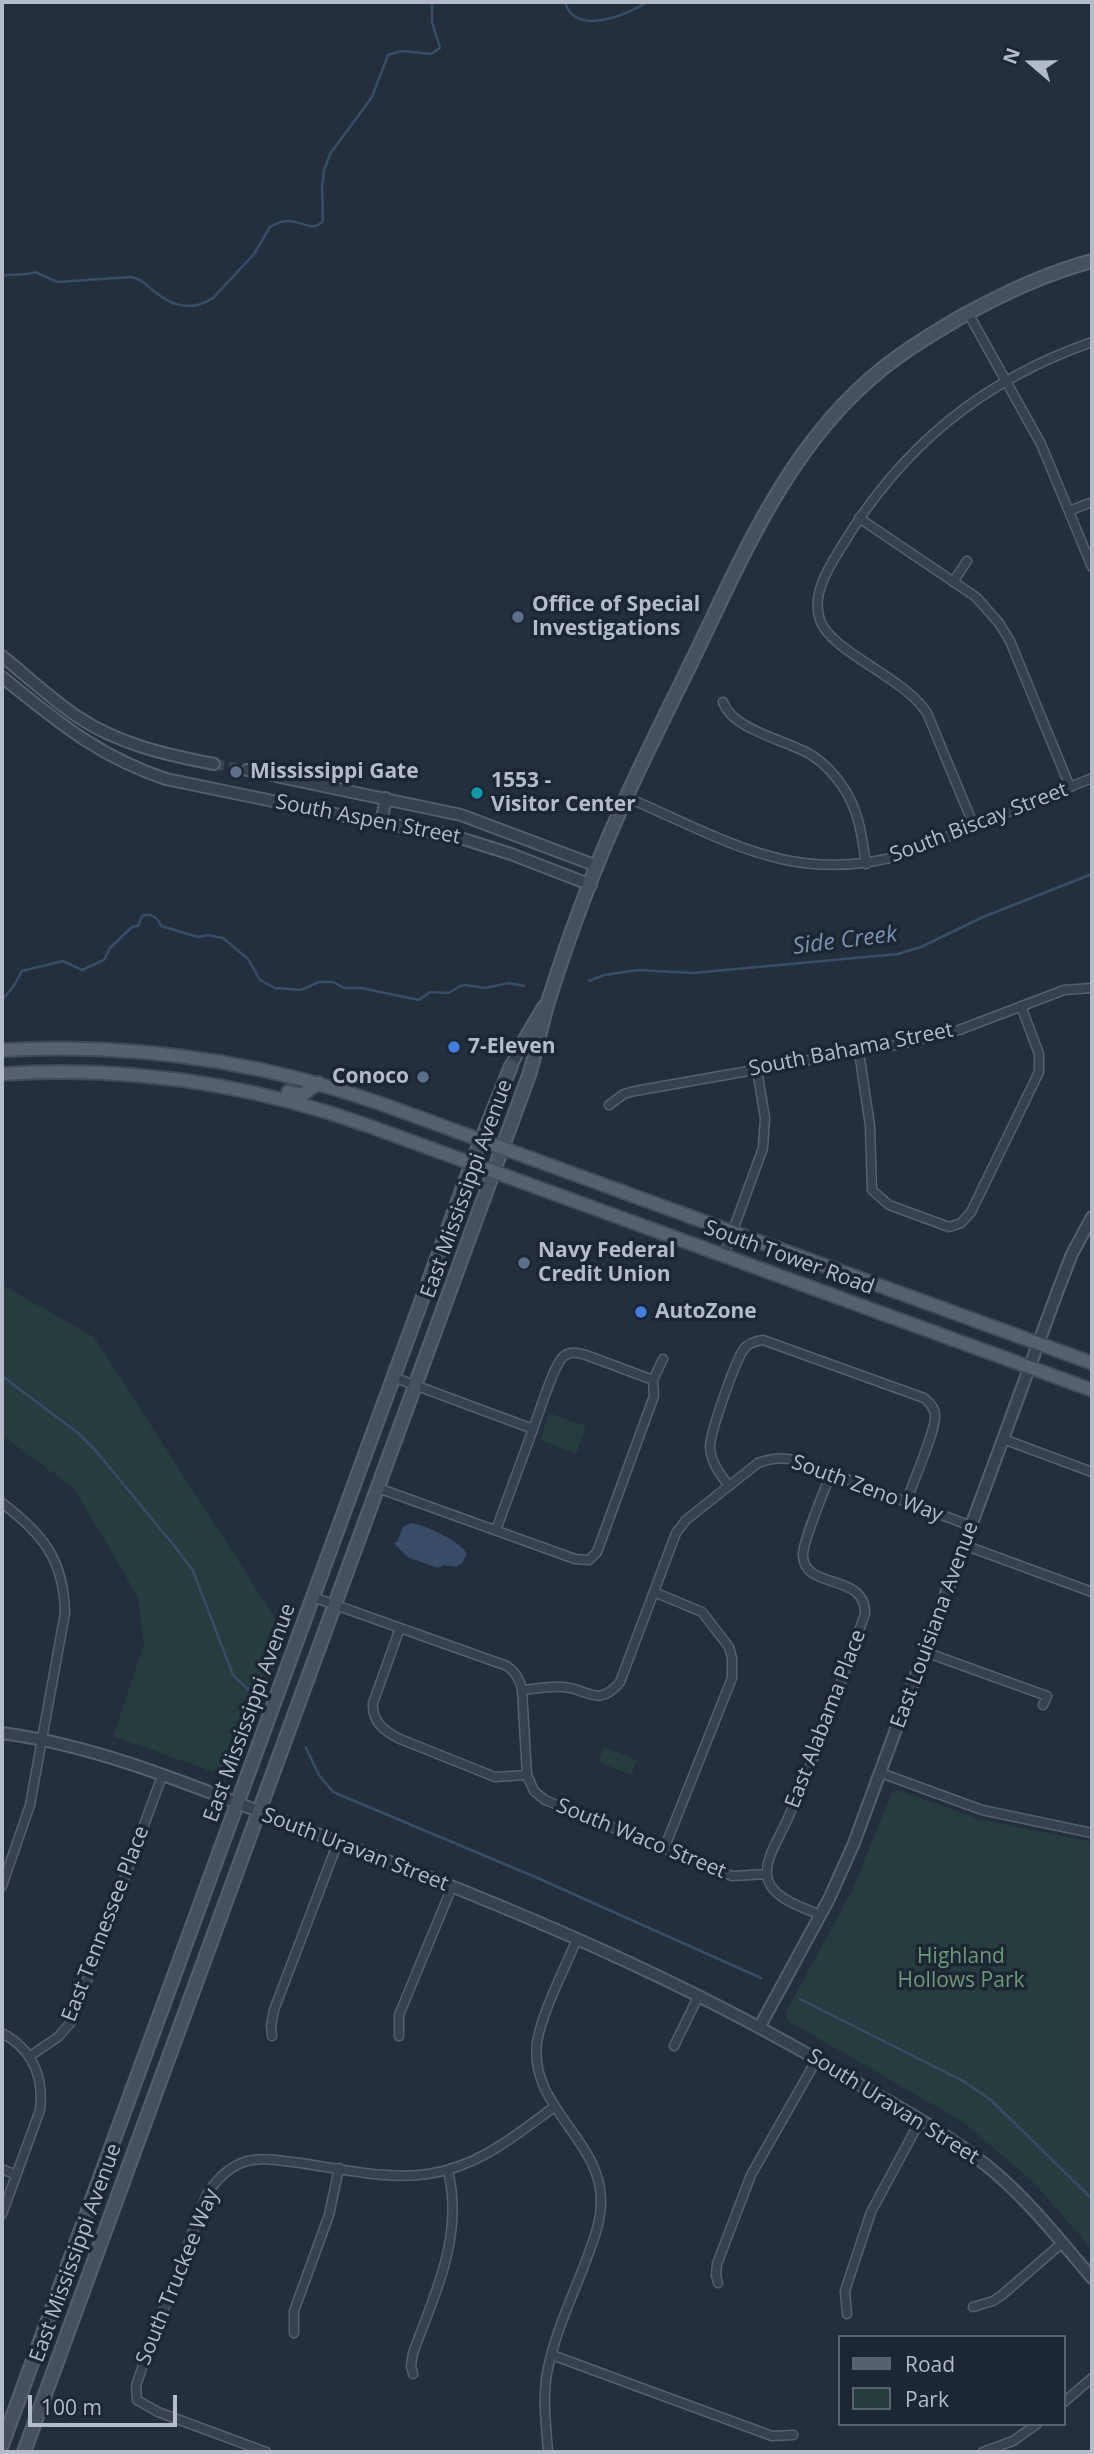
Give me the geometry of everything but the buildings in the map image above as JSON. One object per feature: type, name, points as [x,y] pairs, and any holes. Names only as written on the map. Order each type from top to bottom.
[{"type":"main road","name":"East Mississippi Avenue","points":[[24,2452],[502,1149],[535,1054],[548,1001],[597,866],[626,797],[757,529],[795,464],[829,421],[880,370],[910,348],[968,313],[1032,280],[1092,261]]},
{"type":"main road","name":"East Mississippi Avenue","points":[[521,1046],[548,1001]]},
{"type":"main road","name":"South Tower Road","points":[[2,1050],[88,1048],[178,1055],[249,1066],[318,1083],[1092,1363]]},
{"type":"main road","name":"East Mississippi Avenue","points":[[2,2445],[472,1163],[511,1066]]},
{"type":"main road","points":[[2,1074],[120,1074],[226,1087],[251,1083],[302,1096],[318,1083]]},
{"type":"main road","name":"South Tower Road","points":[[226,1087],[267,1095],[337,1115],[1092,1390]]},
{"type":"street","points":[[968,313],[1041,444],[1092,567]]},
{"type":"street","points":[[974,826],[921,703],[904,687],[837,642],[824,628],[817,608],[819,589],[859,518],[887,480],[927,438],[973,401],[1006,380],[1048,359],[1092,342]]},
{"type":"street","points":[[1069,511],[1092,502]]},
{"type":"street","points":[[859,518],[954,582],[986,607],[1010,641],[1070,787]]},
{"type":"street","points":[[954,582],[968,561]]},
{"type":"street","points":[[2,656],[78,717],[117,738],[148,749],[214,764]]},
{"type":"street","name":"South Aspen Street","points":[[2,677],[73,734],[116,760],[141,771],[166,779],[475,842],[591,885]]},
{"type":"street","points":[[723,702],[733,718],[811,755],[834,775],[853,805],[859,821],[866,864]]},
{"type":"street","name":"South Aspen Street","points":[[247,770],[474,819],[597,866]]},
{"type":"street","name":"South Biscay Street","points":[[626,797],[757,853],[822,866],[866,864],[905,854],[1092,778]]},
{"type":"street","points":[[381,823],[386,798]]},
{"type":"street","points":[[414,828],[419,805]]},
{"type":"street","name":"South Bahama Street","points":[[609,1105],[624,1094],[635,1091],[938,1036],[1064,989],[1092,988]]},
{"type":"street","points":[[859,1052],[870,1126],[872,1190],[889,1205],[949,1227],[961,1223],[971,1212],[1039,1072],[1039,1054],[1021,1006]]},
{"type":"street","name":"East Mississippi Avenue","points":[[511,1066],[521,1046]]},
{"type":"street","points":[[724,1255],[763,1148],[765,1118],[757,1070]]},
{"type":"street","name":"East Louisiana Avenue","points":[[760,2026],[820,1915],[854,1843],[1037,1343],[1072,1254],[1092,1217]]},
{"type":"street","points":[[729,1486],[712,1460],[712,1432],[742,1351],[748,1345],[763,1340],[930,1402],[934,1408],[935,1422],[906,1502]]},
{"type":"street","points":[[496,1530],[558,1362],[568,1353],[576,1352],[653,1380]]},
{"type":"street","points":[[378,1488],[575,1559],[589,1560],[597,1552],[654,1396],[653,1380],[663,1359]]},
{"type":"street","points":[[394,1377],[533,1429]]},
{"type":"street","points":[[1003,1439],[1092,1472]]},
{"type":"street","name":"South Zeno Way","points":[[522,1690],[563,1687],[591,1696],[600,1696],[614,1689],[620,1682],[676,1533],[686,1520],[758,1463],[778,1458],[795,1460],[971,1527]]},
{"type":"street","name":"East Alabama Place","points":[[767,1874],[770,1857],[802,1787],[865,1614],[865,1606],[858,1593],[814,1574],[804,1563],[804,1549],[831,1474]]},
{"type":"street","points":[[2,1503],[33,1528],[44,1541],[58,1567],[65,1613],[30,1805],[2,1886]]},
{"type":"street","points":[[964,1545],[1092,1592]]},
{"type":"street","points":[[654,1592],[702,1612],[729,1647],[733,1668],[732,1678],[664,1849]]},
{"type":"street","points":[[313,1597],[507,1666],[519,1677],[522,1690],[527,1775],[495,1777],[400,1739],[378,1724],[373,1703],[400,1628]]},
{"type":"street","points":[[925,1652],[1047,1696],[1043,1705]]},
{"type":"street","name":"South Uravan Street","points":[[2,1733],[43,1738],[89,1749],[237,1804],[452,1887],[577,1939],[699,1995],[817,2059],[920,2121],[988,2167],[1039,2216],[1092,2278]]},
{"type":"street","points":[[881,1773],[982,1810],[1092,1833]]},
{"type":"street","name":"South Waco Street","points":[[527,1775],[534,1791],[545,1800],[732,1876],[767,1874]]},
{"type":"street","name":"East Tennessee Place","points":[[30,2056],[58,2037],[72,2021],[162,1776]]},
{"type":"street","points":[[272,2036],[274,2010],[338,1842]]},
{"type":"street","points":[[767,1874],[773,1890],[780,1896],[820,1915]]},
{"type":"street","points":[[399,2036],[399,2015],[452,1887]]},
{"type":"street","points":[[548,2452],[545,2384],[552,2355],[597,2232],[601,2202],[592,2161],[554,2107],[541,2083],[538,2070],[537,2042],[542,2025],[577,1939]]},
{"type":"street","points":[[674,2046],[699,1995]]},
{"type":"street","points":[[2,2033],[16,2041],[30,2056],[38,2072],[41,2096],[40,2110],[2,2214]]},
{"type":"street","points":[[718,2283],[717,2264],[751,2175],[817,2059]]},
{"type":"street","name":"South Truckee Way","points":[[266,2452],[168,2417],[137,2400],[136,2386],[143,2365],[207,2194],[214,2183],[234,2166],[260,2159],[410,2176],[448,2171],[496,2150],[554,2107]]},
{"type":"street","points":[[847,2314],[845,2291],[871,2212],[920,2121]]},
{"type":"street","points":[[293,2333],[294,2311],[328,2215],[339,2168]]},
{"type":"street","points":[[2,2169],[16,2175]]},
{"type":"street","points":[[413,2374],[412,2353],[450,2250],[453,2214],[448,2171]]},
{"type":"street","points":[[973,2307],[993,2301],[1002,2295],[1062,2243]]},
{"type":"street","points":[[552,2355],[772,2436],[793,2435]]},
{"type":"street","points":[[1066,2400],[1092,2378]]},
{"type":"street","points":[[984,2452],[1013,2441],[1034,2426]]},
{"type":"green space","points":[[2,1285],[94,1337],[286,1635],[233,1779],[113,1736],[144,1644],[138,1597],[73,1487],[50,1470],[48,1472],[2,1435]]},
{"type":"green space","points":[[549,1413],[586,1426],[576,1454],[540,1440]]},
{"type":"green space","points":[[604,1747],[637,1760],[631,1775],[598,1762]]},
{"type":"green space","name":"Highland Hollows Park","points":[[898,1790],[978,1819],[1092,1842],[1092,2249],[1033,2182],[963,2122],[787,2020],[786,2012],[852,1891],[892,1792]]},
{"type":"water","points":[[410,1523],[433,1530],[458,1544],[467,1554],[462,1563],[456,1567],[444,1565],[438,1568],[407,1557],[394,1543],[397,1542],[403,1527]]},
{"type":"waterway","points":[[2,276],[35,272],[57,282],[131,277],[169,301],[183,306],[198,305],[213,298],[254,254],[270,227],[288,221],[315,226],[323,221],[322,188],[324,170],[330,154],[372,97],[388,55],[402,51],[431,54],[440,48],[432,22],[432,2]]},
{"type":"waterway","points":[[565,2],[570,13],[579,19],[590,21],[615,17],[647,2]]},
{"type":"waterway","name":"Side Creek","points":[[589,981],[604,975],[638,970],[693,973],[898,954],[921,947],[983,917],[1092,874]]},
{"type":"waterway","name":"Side Creek","points":[[2,1000],[22,971],[63,961],[82,970],[104,960],[110,948],[132,927],[138,926],[142,916],[148,915],[156,918],[161,926],[198,937],[208,935],[223,938],[248,959],[260,980],[275,988],[301,990],[319,982],[333,982],[344,988],[361,988],[419,1000],[430,992],[449,993],[466,985],[485,988],[509,983],[524,986]]},
{"type":"waterway","points":[[2,1376],[78,1433],[176,1548],[193,1571],[233,1675],[257,1698]]},
{"type":"waterway","points":[[306,1748],[319,1775],[333,1792],[533,1876],[761,1978]]},
{"type":"waterway","points":[[800,1999],[963,2081],[991,2100],[1092,2199]]},
{"type":"tunnel","points":[[214,764],[247,770]]},
{"type":"place","name":"Office of Special Investigations","points":[[518,617]]},
{"type":"place","name":"Mississippi Gate","points":[[236,772]]},
{"type":"place","name":"1553 - Visitor Center","points":[[477,793]]},
{"type":"place","name":"7-Eleven","points":[[454,1047]]},
{"type":"place","name":"Conoco","points":[[423,1077]]},
{"type":"place","name":"Navy Federal Credit Union","points":[[524,1263]]},
{"type":"place","name":"AutoZone","points":[[641,1312]]}]
